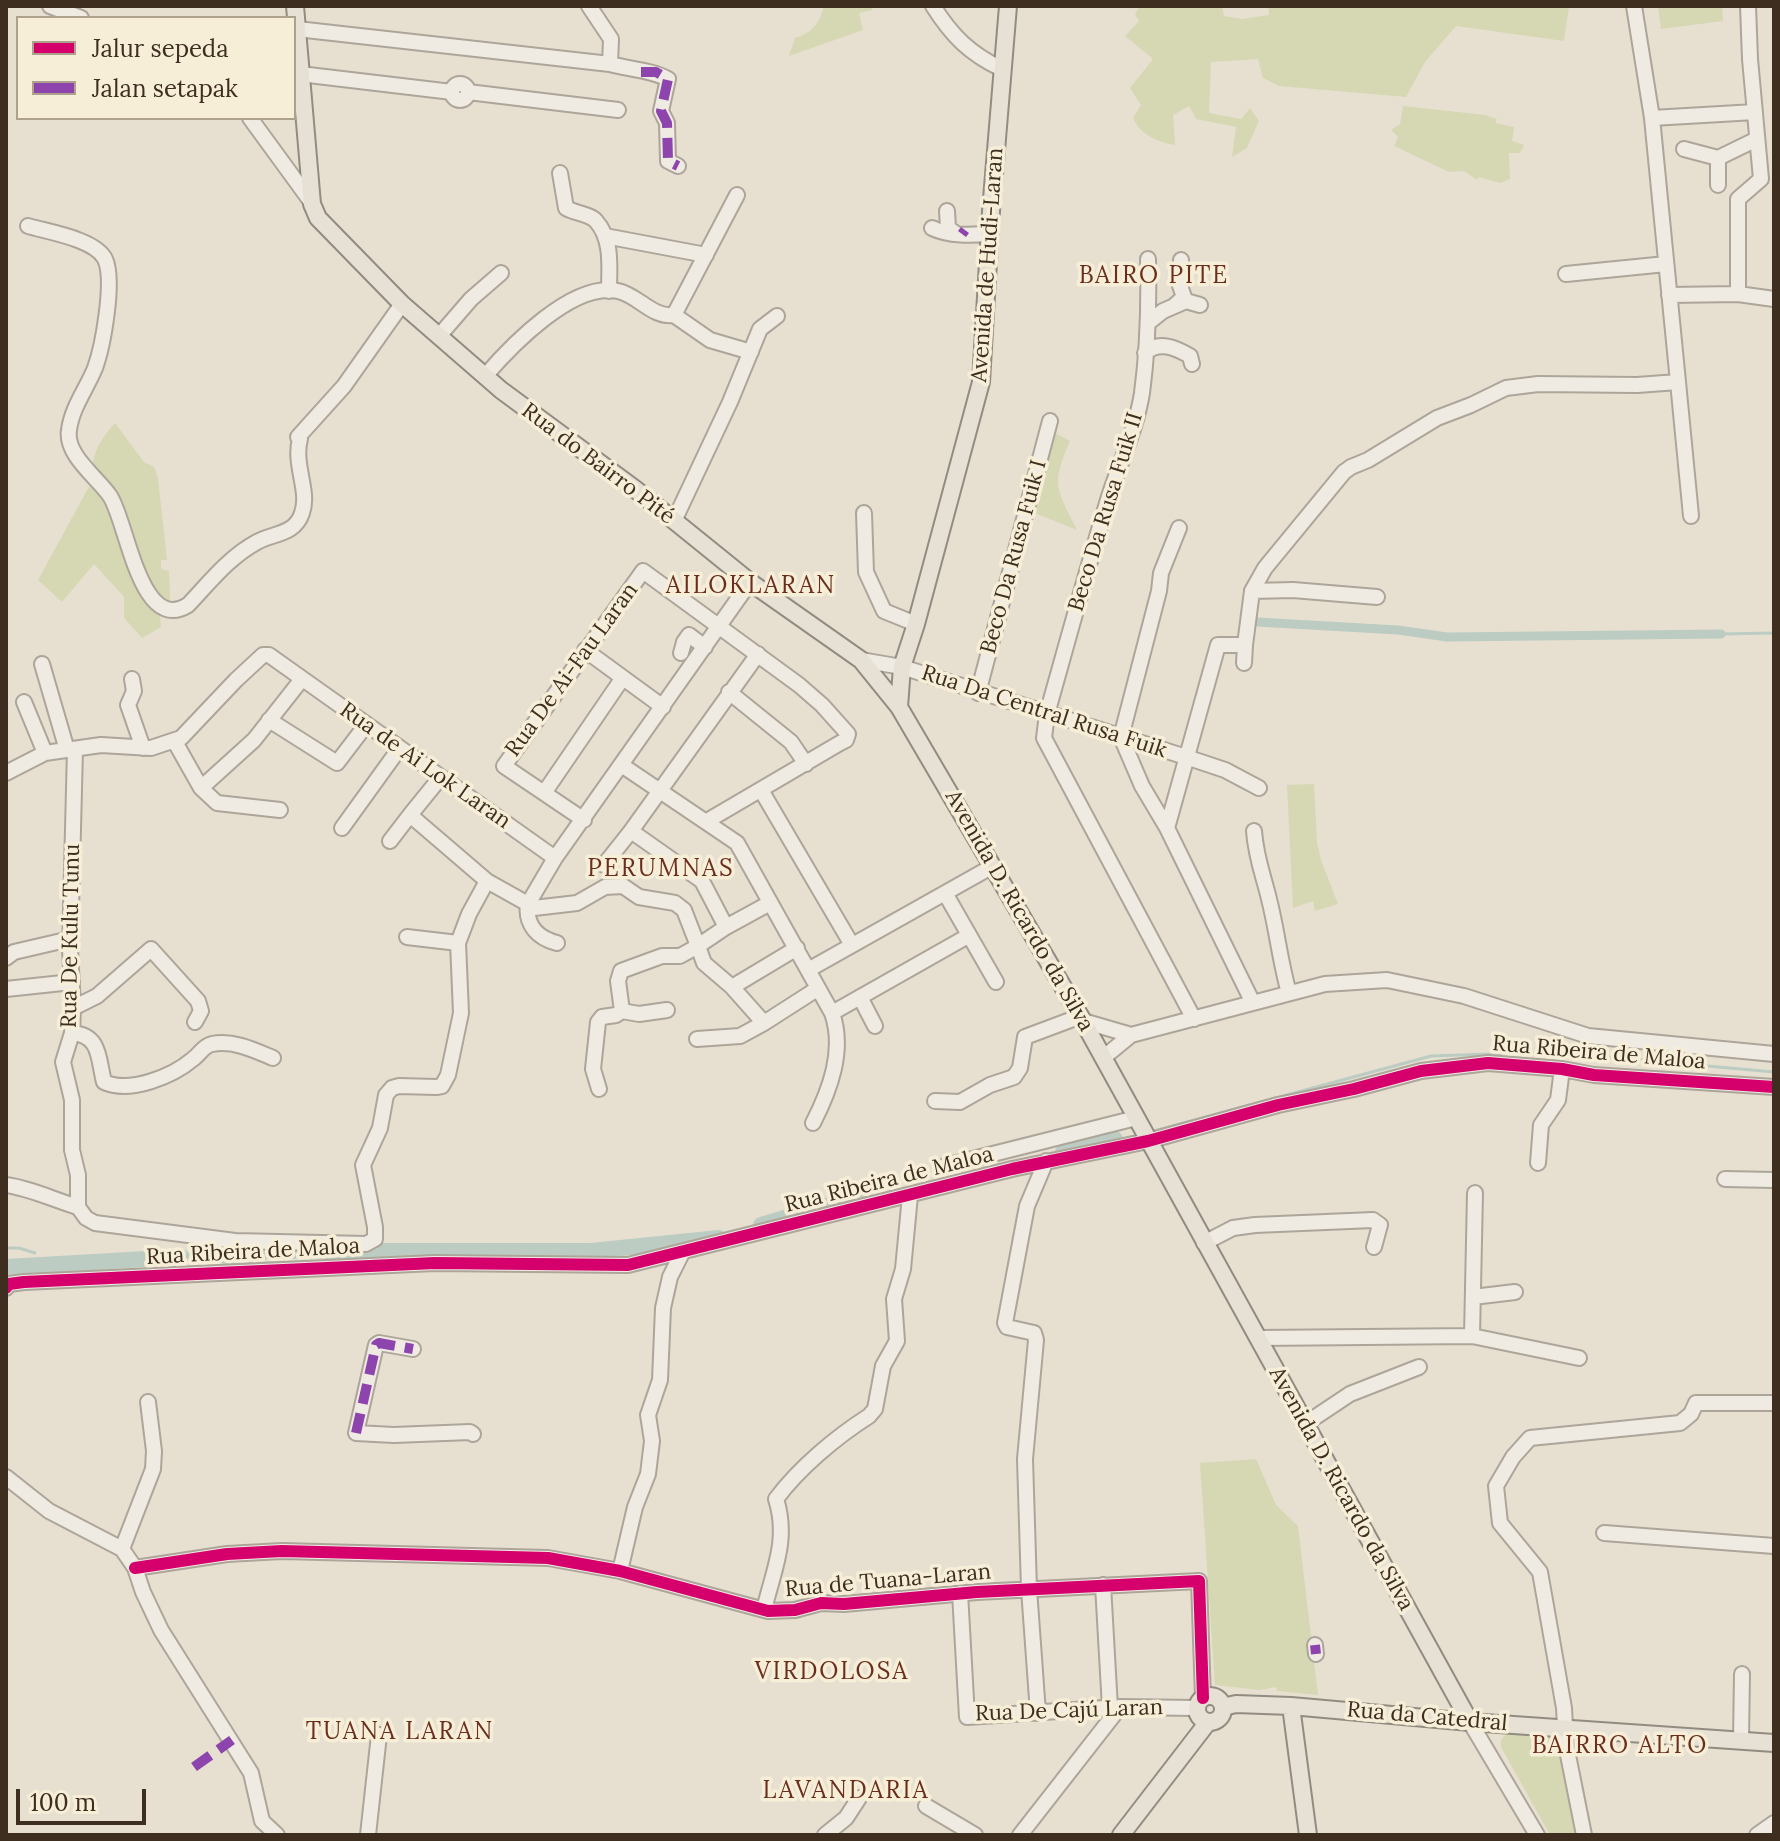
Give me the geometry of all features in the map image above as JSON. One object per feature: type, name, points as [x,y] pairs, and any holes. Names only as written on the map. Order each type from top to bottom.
[{"type":"main road","name":"Avenida de Hudi-Laran","points":[[899,707],[902,667],[981,382],[1008,6]]},
{"type":"main road","points":[[296,18],[312,204]]},
{"type":"main road","name":"Rua do Bairro Pité","points":[[312,204],[318,218],[402,304],[485,376],[750,582],[861,660],[899,707]]},
{"type":"main road","name":"Avenida D. Ricardo da Silva","points":[[899,707],[1082,1018],[1470,1722]]},
{"type":"main road","points":[[1121,1835],[1208,1722],[1219,1719],[1223,1707],[1216,1697],[1200,1703],[1202,1719],[1208,1722]]},
{"type":"main road","name":"Rua da Catedral","points":[[1223,1707],[1236,1704],[1291,1706],[1774,1743]]},
{"type":"main road","points":[[1291,1706],[1308,1835]]},
{"type":"street","points":[[50,6],[76,16]]},
{"type":"street","points":[[589,6],[611,39],[610,64]]},
{"type":"street","points":[[933,6],[953,35],[978,58],[1002,69]]},
{"type":"street","points":[[1634,6],[1652,118],[1691,516]]},
{"type":"street","points":[[1738,294],[1738,199],[1761,179],[1748,6]]},
{"type":"street","points":[[297,29],[610,64],[641,72],[656,72],[668,79],[661,111],[667,123],[668,161],[678,166]]},
{"type":"street","points":[[300,74],[452,92],[457,99],[462,99],[468,92],[618,110]]},
{"type":"street","points":[[1652,118],[1755,112]]},
{"type":"street","points":[[251,120],[312,204]]},
{"type":"street","points":[[1684,149],[1718,158],[1757,139]]},
{"type":"street","points":[[1718,158],[1718,185]]},
{"type":"street","points":[[560,173],[566,208],[594,219],[605,236],[609,257],[609,291]]},
{"type":"street","points":[[674,315],[737,195]]},
{"type":"street","points":[[947,211],[948,228],[961,232]]},
{"type":"street","points":[[28,226],[91,246],[105,259],[108,290],[100,350],[96,366],[74,411],[68,438],[78,458],[116,506],[147,594],[158,606],[169,610],[188,605],[236,556],[260,540],[288,532],[302,515],[298,437],[344,386],[402,304]]},
{"type":"street","points":[[932,228],[990,233]]},
{"type":"street","points":[[605,236],[706,255]]},
{"type":"street","name":"Beco Da Rusa Fuik II","points":[[1047,714],[1094,544],[1135,428],[1151,349],[1147,327],[1148,259]]},
{"type":"street","points":[[1174,307],[1184,297],[1179,283],[1181,260]]},
{"type":"street","points":[[1566,274],[1666,264]]},
{"type":"street","points":[[439,336],[471,299],[501,273]]},
{"type":"street","points":[[485,376],[504,355],[571,301],[589,293],[609,291],[618,291],[656,312],[674,315],[710,340],[751,352]]},
{"type":"street","points":[[1669,295],[1738,294],[1774,299]]},
{"type":"street","points":[[1147,327],[1163,311],[1186,301],[1200,305]]},
{"type":"street","points":[[674,521],[760,329],[777,316]]},
{"type":"street","points":[[1151,349],[1180,350],[1190,356],[1192,364]]},
{"type":"street","points":[[1244,663],[1252,591],[1265,568],[1344,472],[1437,418],[1506,388],[1538,384],[1637,385],[1678,382]]},
{"type":"street","name":"Beco Da Rusa Fuik I","points":[[978,693],[1050,421]]},
{"type":"street","points":[[864,513],[868,578],[884,611],[916,624]]},
{"type":"street","points":[[1179,528],[1161,573],[1121,737],[1142,786],[1167,828],[1253,1003]]},
{"type":"street","name":"Rua De Ai-Fau Laran","points":[[584,820],[504,766],[585,650],[643,571],[719,627]]},
{"type":"street","points":[[557,943],[542,939],[534,932],[528,904],[555,858],[623,766],[750,582]]},
{"type":"street","points":[[1252,591],[1293,590],[1377,597]]},
{"type":"street","points":[[707,821],[846,740],[847,731],[799,685],[719,627]]},
{"type":"street","points":[[681,653],[689,635],[705,647]]},
{"type":"street","points":[[1167,828],[1218,645],[1245,645]]},
{"type":"street","points":[[585,650],[663,707]]},
{"type":"street","points":[[604,865],[758,654]]},
{"type":"street","name":"Rua de Ai Lok Laran","points":[[175,742],[263,655],[269,655],[555,858]]},
{"type":"street","name":"Rua Da Central Rusa Fuik","points":[[861,660],[902,667],[1186,757],[1225,770],[1259,788]]},
{"type":"street","name":"Rua De Kulu Tunu","points":[[42,664],[71,749],[70,939],[73,1008],[72,1033],[63,1062],[72,1100],[72,1150],[78,1175],[78,1207]]},
{"type":"street","points":[[132,679],[134,691],[128,705],[143,748]]},
{"type":"street","points":[[201,788],[254,740],[302,679]]},
{"type":"street","points":[[544,793],[622,679]]},
{"type":"street","points":[[729,692],[791,742],[806,764]]},
{"type":"street","points":[[24,702],[45,753]]},
{"type":"street","points":[[1047,714],[1044,738],[1194,1019]]},
{"type":"street","points":[[269,720],[337,763],[366,725]]},
{"type":"street","points":[[6,773],[45,753],[101,745],[143,748],[175,742],[201,788],[217,803],[280,810]]},
{"type":"street","points":[[342,828],[399,749]]},
{"type":"street","points":[[623,766],[737,843],[832,1013],[837,1031],[831,1082],[813,1123]]},
{"type":"street","points":[[390,841],[440,778]]},
{"type":"street","points":[[761,790],[852,945]]},
{"type":"street","points":[[410,815],[487,881],[534,908],[577,903],[605,887],[623,886],[639,897],[675,903],[684,910],[704,963],[732,987],[764,1023]]},
{"type":"street","points":[[631,831],[702,881],[726,927]]},
{"type":"street","points":[[1254,831],[1256,859],[1269,899],[1279,960],[1289,993]]},
{"type":"street","points":[[808,970],[993,866]]},
{"type":"street","points":[[6,1185],[23,1187],[40,1196],[78,1207],[86,1218],[95,1223],[191,1237],[336,1244],[366,1244],[375,1239],[363,1165],[380,1128],[386,1095],[392,1088],[442,1086],[448,1075],[461,1013],[458,943],[487,881]]},
{"type":"street","points":[[945,893],[996,982]]},
{"type":"street","points":[[622,1011],[618,981],[621,971],[662,956],[680,956],[770,903]]},
{"type":"street","points":[[832,1013],[968,936]]},
{"type":"street","points":[[407,937],[458,943]]},
{"type":"street","points":[[6,958],[14,952],[70,939]]},
{"type":"street","points":[[732,987],[797,948]]},
{"type":"street","points":[[73,1008],[97,996],[151,949],[198,1001],[201,1011],[195,1022]]},
{"type":"street","points":[[1103,1058],[1131,1035],[1325,984],[1387,980],[1464,996],[1588,1036],[1774,1054]]},
{"type":"street","points":[[6,989],[72,982]]},
{"type":"street","points":[[697,1039],[740,1036],[817,989]]},
{"type":"street","points":[[860,997],[875,1026]]},
{"type":"street","points":[[599,1089],[593,1069],[598,1022],[602,1017],[622,1011],[639,1014],[667,1010]]},
{"type":"street","points":[[935,1101],[960,1102],[990,1085],[1010,1080],[1018,1073],[1025,1037],[1082,1018],[1131,1035]]},
{"type":"street","points":[[72,1033],[86,1035],[94,1043],[104,1082],[113,1086],[133,1086],[178,1069],[194,1059],[205,1046],[215,1043],[252,1048],[273,1058]]},
{"type":"street","name":"Rua Ribeira de Maloa","points":[[6,1288],[9,1284],[24,1282],[402,1264],[628,1265],[1046,1161],[1143,1128],[1278,1105],[1421,1071],[1488,1063],[1594,1075],[1774,1087]]},
{"type":"street","points":[[1538,1163],[1541,1125],[1558,1100],[1562,1069]]},
{"type":"street","points":[[945,1166],[1143,1128]]},
{"type":"street","points":[[1038,1713],[1029,1589],[1025,1459],[1036,1340],[1034,1333],[1007,1327],[1005,1323],[1027,1206],[1046,1161]]},
{"type":"street","points":[[1725,1179],[1774,1180]]},
{"type":"street","points":[[1472,1336],[1475,1193]]},
{"type":"street","points":[[764,1610],[781,1544],[782,1518],[776,1499],[810,1461],[874,1412],[883,1366],[898,1334],[894,1299],[903,1269],[910,1196]]},
{"type":"street","points":[[1204,1243],[1233,1228],[1255,1225],[1373,1220],[1380,1225],[1374,1247]]},
{"type":"street","points":[[620,1571],[635,1507],[648,1474],[652,1441],[648,1415],[660,1380],[663,1308],[670,1277],[682,1253]]},
{"type":"street","points":[[1473,1297],[1515,1292]]},
{"type":"street","points":[[1258,1338],[1472,1336],[1579,1358]]},
{"type":"street","points":[[413,1349],[376,1345],[356,1433],[473,1434]]},
{"type":"street","points":[[1305,1424],[1358,1390],[1419,1367]]},
{"type":"street","points":[[122,1549],[153,1469],[148,1402]]},
{"type":"street","points":[[1584,1835],[1540,1572],[1500,1523],[1496,1486],[1530,1438],[1680,1423],[1691,1414],[1696,1403],[1774,1403]]},
{"type":"street","points":[[6,1477],[49,1511],[122,1549],[135,1568],[161,1630],[251,1773],[262,1821],[277,1835]]},
{"type":"street","points":[[1604,1533],[1774,1546]]},
{"type":"street","name":"Rua de Tuana-Laran","points":[[135,1568],[227,1554],[282,1551],[548,1558],[620,1571],[764,1610],[795,1610],[821,1603],[844,1604],[960,1593],[1199,1581],[1200,1703]]},
{"type":"street","points":[[1020,1835],[1115,1707],[1103,1585]]},
{"type":"street","name":"Rua De Cajú Laran","points":[[960,1593],[967,1717],[1200,1703]]},
{"type":"street","points":[[1741,1740],[1742,1674]]},
{"type":"street","name":"Avenida D. Ricardo da Silva","points":[[1470,1722],[1537,1835]]},
{"type":"street","points":[[368,1835],[379,1735]]},
{"type":"street","points":[[825,1835],[846,1818],[859,1798]]},
{"type":"street","points":[[926,1806],[975,1835]]},
{"type":"street","points":[[1757,1835],[1774,1823]]},
{"type":"green space","points":[[824,6],[872,6],[872,10],[859,13],[863,30],[789,56],[795,38],[814,26]]},
{"type":"green space","points":[[1140,6],[1222,6],[1224,16],[1242,19],[1269,15],[1268,6],[1569,6],[1564,41],[1456,26],[1425,62],[1406,97],[1279,86],[1263,78],[1258,59],[1211,62],[1209,113],[1241,119],[1250,108],[1259,121],[1247,148],[1232,157],[1236,127],[1196,119],[1189,106],[1173,115],[1175,145],[1150,137],[1136,124],[1133,118],[1141,105],[1130,88],[1153,59],[1125,36],[1139,21],[1135,14]]},
{"type":"green space","points":[[1658,6],[1722,6],[1723,21],[1661,29]]},
{"type":"green space","points":[[1403,106],[1485,115],[1497,119],[1495,123],[1514,127],[1512,141],[1524,145],[1520,153],[1509,153],[1510,179],[1500,183],[1479,177],[1477,180],[1464,171],[1449,172],[1394,146],[1398,137],[1391,130],[1400,124]]},
{"type":"green space","points":[[115,423],[144,462],[154,467],[158,478],[167,560],[161,560],[161,569],[169,571],[170,599],[160,616],[161,627],[142,638],[124,618],[124,597],[94,564],[62,602],[38,580],[91,483],[96,451]]},
{"type":"green space","points":[[1053,432],[1070,441],[1060,468],[1058,487],[1077,530],[1032,512]]},
{"type":"green space","points":[[1314,784],[1317,842],[1338,904],[1315,911],[1313,901],[1293,908],[1287,785]]},
{"type":"green space","points":[[1256,1459],[1276,1505],[1298,1526],[1318,1695],[1277,1691],[1276,1687],[1260,1690],[1215,1685],[1200,1463]]},
{"type":"green space","points":[[1511,1732],[1558,1736],[1578,1835],[1550,1835],[1501,1747],[1503,1738]]},
{"type":"waterway","points":[[1257,622],[1398,630],[1447,637],[1721,634]]},
{"type":"waterway","points":[[1721,634],[1774,633]]},
{"type":"waterway","points":[[1150,1132],[1431,1056],[1550,1052],[1774,1072]]},
{"type":"waterway","points":[[1111,1142],[1138,1135]]},
{"type":"waterway","points":[[1063,1152],[1115,1139]]},
{"type":"waterway","points":[[761,1225],[822,1207],[866,1200]]},
{"type":"waterway","points":[[210,1255],[266,1251],[591,1251],[719,1238]]},
{"type":"waterway","points":[[6,1248],[35,1253]]},
{"type":"waterway","points":[[159,1253],[171,1250],[232,1264],[333,1261]]},
{"type":"waterway","points":[[476,1257],[657,1251]]},
{"type":"waterway","points":[[6,1267],[181,1257]]},
{"type":"waterway","points":[[84,1270],[95,1267]]},
{"type":"marked path","points":[[641,72],[656,72],[668,79],[661,111],[667,123],[668,161],[678,166]]},
{"type":"marked path","points":[[962,234],[965,230]]},
{"type":"marked path","points":[[356,1433],[376,1345],[413,1349]]},
{"type":"marked path","points":[[1315,1645],[1316,1654]]},
{"type":"marked path","points":[[194,1767],[232,1740]]},
{"type":"cycle path","points":[[6,1288],[9,1284],[24,1282],[435,1263],[628,1265],[1012,1169],[1148,1141],[1278,1105],[1421,1071],[1488,1063],[1594,1075],[1774,1087]]},
{"type":"cycle path","points":[[135,1568],[227,1554],[282,1551],[548,1558],[620,1571],[768,1611],[795,1610],[821,1603],[844,1604],[977,1592],[1199,1581],[1203,1698]]},
{"type":"district","name":"BAIRO PITE","points":[[1154,276]]},
{"type":"district","name":"AILOKLARAN","points":[[751,586]]},
{"type":"district","name":"PERUMNAS","points":[[661,869]]},
{"type":"district","name":"VIRDOLOSA","points":[[832,1672]]},
{"type":"district","name":"TUANA LARAN","points":[[400,1732]]},
{"type":"district","name":"BAIRRO ALTO","points":[[1620,1746]]},
{"type":"district","name":"LAVANDARIA","points":[[846,1791]]}]
